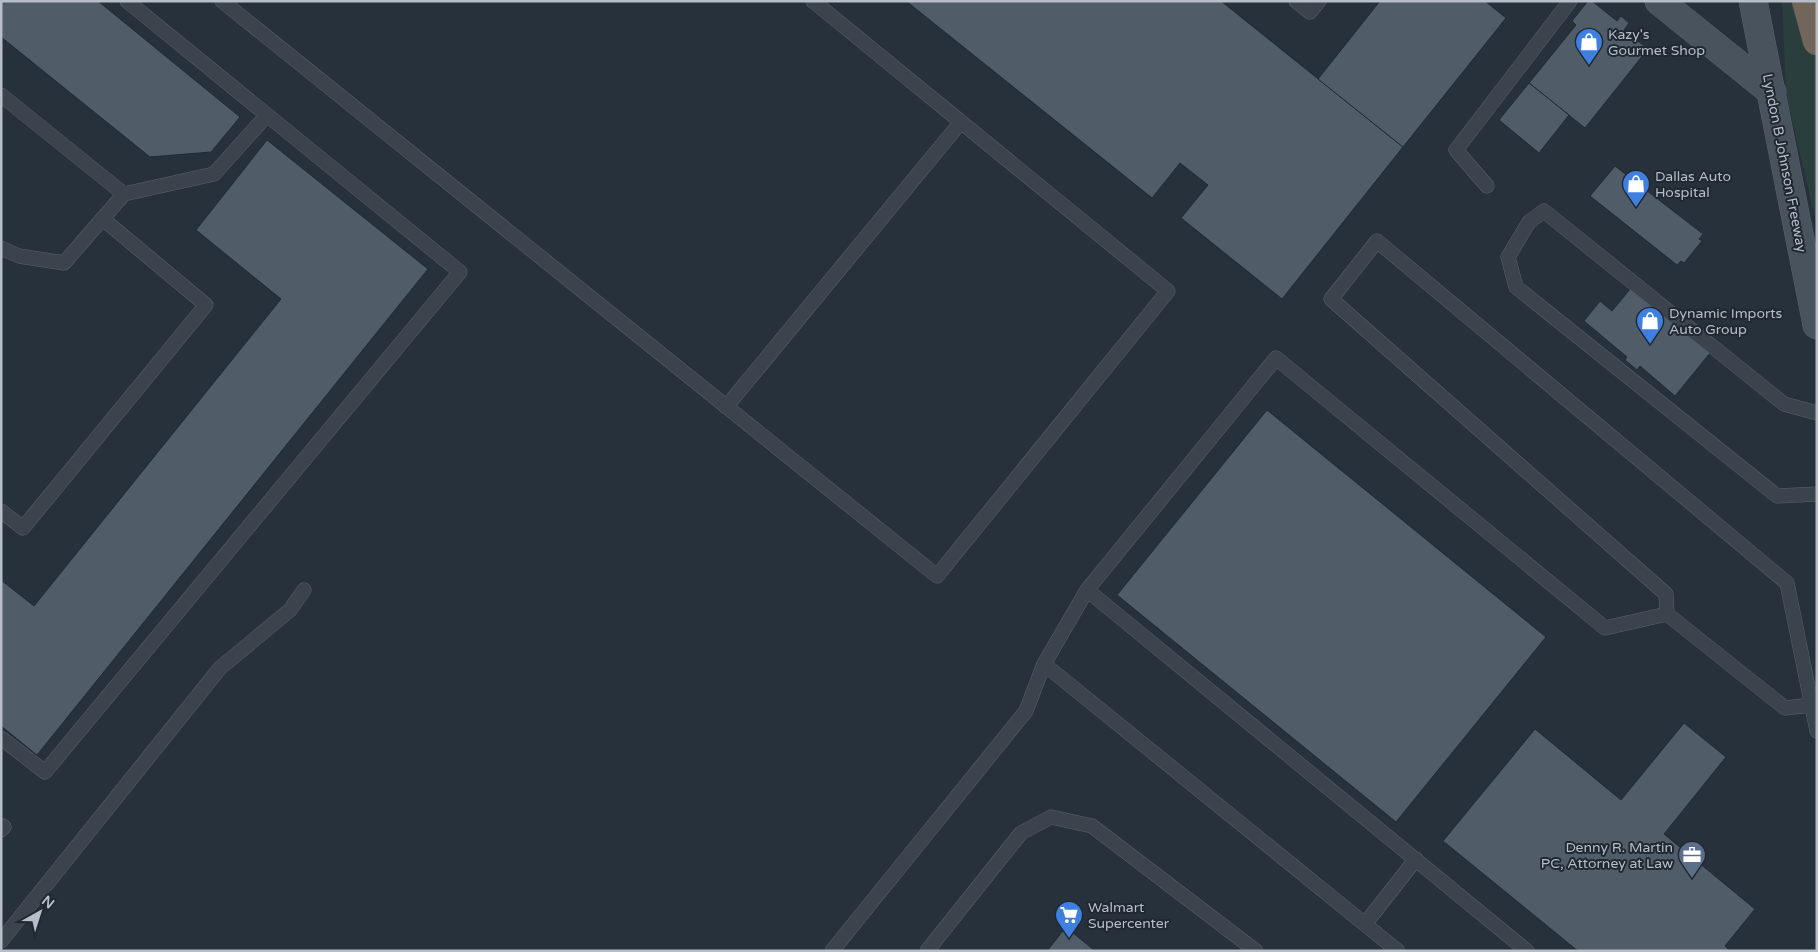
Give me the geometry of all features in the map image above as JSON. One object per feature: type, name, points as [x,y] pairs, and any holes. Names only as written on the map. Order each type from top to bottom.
[{"type":"highway","points":[[1806,1],[1817,41]]},
{"type":"main road","points":[[1659,1],[1772,92]]},
{"type":"main road","name":"Lyndon B Johnson Freeway","points":[[1753,1],[1817,325]]},
{"type":"lane","points":[[1,738],[45,772],[460,272],[127,1]]},
{"type":"lane","points":[[222,1],[937,576],[1168,291],[813,1]]},
{"type":"lane","points":[[1296,1],[1310,12],[1319,1]]},
{"type":"lane","points":[[1488,186],[1456,150],[1570,1]]},
{"type":"lane","points":[[1,95],[124,194]]},
{"type":"lane","points":[[1,248],[19,256],[64,263],[124,194],[214,174],[267,115]]},
{"type":"lane","points":[[726,407],[961,122]]},
{"type":"lane","points":[[1817,413],[1784,404],[1544,211],[1529,222],[1508,257],[1516,287],[1777,496],[1817,494]]},
{"type":"lane","points":[[1,511],[23,528],[206,305],[103,219]]},
{"type":"lane","points":[[1812,705],[1785,708],[1667,614],[1666,594],[1331,299],[1376,241],[1786,583],[1812,682],[1812,705],[1816,727]]},
{"type":"lane","points":[[832,951],[1026,711],[1044,664],[1087,590],[1276,358],[1605,628],[1667,614]]},
{"type":"lane","points":[[1,940],[220,668],[290,610],[304,590]]},
{"type":"lane","points":[[1087,590],[1527,951]]},
{"type":"lane","points":[[1044,664],[1398,951]]},
{"type":"lane","points":[[927,951],[1021,833],[1051,817],[1092,826],[1256,951]]},
{"type":"lane","points":[[1,825],[4,827],[1,830]]},
{"type":"lane","points":[[1365,924],[1416,859]]},
{"type":"green space","points":[[1782,1],[1817,1],[1817,226],[1786,94]]},
{"type":"building","points":[[1,1],[98,1],[240,117],[211,152],[150,157],[1,37]]},
{"type":"building","points":[[906,1],[1221,1],[1403,147],[1282,299],[1181,218],[1208,185],[1180,163],[1152,198]]},
{"type":"building","points":[[1380,1],[1485,1],[1506,18],[1403,147],[1318,79]]},
{"type":"building","name":"Kazy's Gourmet Shop","points":[[1588,1],[1592,1],[1617,21],[1621,16],[1629,23],[1624,30],[1648,49],[1585,128],[1529,83],[1576,25],[1572,21]]},
{"type":"building","points":[[1529,83],[1569,115],[1539,153],[1499,120]]},
{"type":"building","points":[[267,140],[428,269],[37,755],[1,726],[1,580],[34,606],[281,299],[196,230]]},
{"type":"building","points":[[1615,166],[1703,234],[1699,239],[1702,241],[1684,263],[1681,261],[1677,265],[1590,196]]},
{"type":"building","points":[[1631,288],[1710,353],[1675,396],[1640,366],[1637,370],[1625,360],[1627,357],[1584,321],[1600,301],[1612,311]]},
{"type":"building","points":[[1267,410],[1546,637],[1396,822],[1117,595]]},
{"type":"building","points":[[1684,723],[1726,757],[1664,834],[1755,909],[1725,946],[1730,951],[1578,951],[1443,841],[1535,729],[1621,800]]},
{"type":"building","name":"Walmart Supercenter","points":[[1066,927],[1095,951],[1047,951]]},
{"type":"place","name":"Kazy's Gourmet Shop","points":[[1589,66]]},
{"type":"place","name":"Dallas Auto Hospital","points":[[1636,208]]},
{"type":"place","name":"Dynamic Imports Auto Group","points":[[1650,345]]},
{"type":"place","name":"Denny R. Martin PC, Attorney at Law","points":[[1692,879]]},
{"type":"place","name":"Walmart Supercenter","points":[[1069,939]]}]
